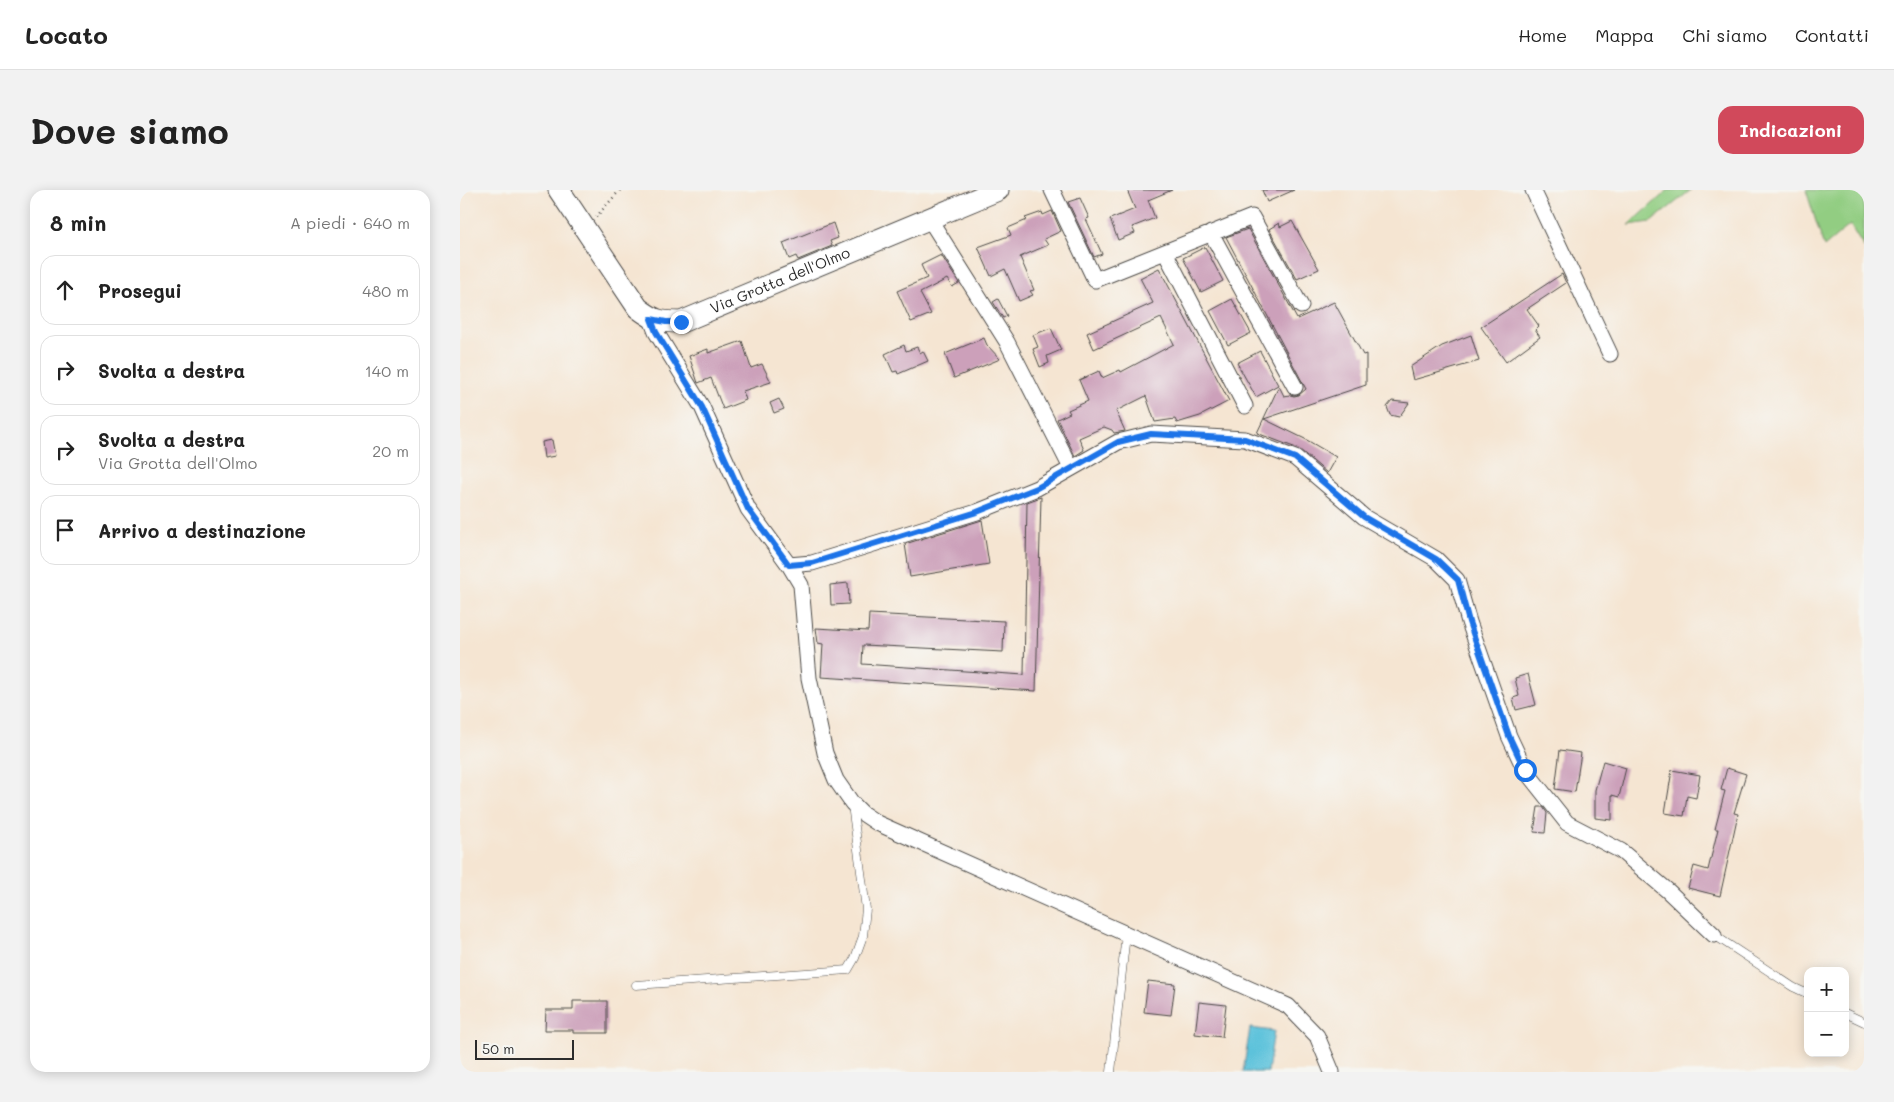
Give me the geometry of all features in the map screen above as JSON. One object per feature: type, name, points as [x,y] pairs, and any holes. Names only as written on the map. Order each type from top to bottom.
[{"type":"street","points":[[559,190],[638,308],[651,319],[656,332],[702,407],[748,509],[789,565],[801,585],[808,678],[825,753],[836,780],[852,803],[862,814],[877,823],[1288,1006],[1318,1036],[1332,1072]]},
{"type":"street","name":"Via Grotta dell'Olmo","points":[[651,319],[681,322],[930,220],[998,190]]},
{"type":"street","points":[[1052,190],[1095,280],[1252,217],[1301,306]]},
{"type":"street","points":[[1533,190],[1610,354]]},
{"type":"street","points":[[930,220],[1006,342],[1072,468]]},
{"type":"street","points":[[1211,234],[1295,388]]},
{"type":"street","points":[[1165,252],[1245,406]]},
{"type":"street","points":[[789,565],[812,563],[977,512],[1037,488],[1118,442],[1151,434],[1245,439],[1295,458],[1364,517],[1436,559],[1458,580],[1469,622],[1509,736],[1525,770],[1566,822],[1621,851],[1668,891],[1714,935]]},
{"type":"lane","points":[[636,985],[848,970],[855,958],[863,936],[866,909],[852,803]]},
{"type":"lane","points":[[1111,1072],[1126,934]]},
{"type":"lane","points":[[1714,935],[1793,987],[1804,992]]},
{"type":"lane","points":[[1849,1014],[1864,1022]]},
{"type":"path","points":[[582,226],[596,218],[620,190]]},
{"type":"green space","points":[[1668,190],[1691,190],[1651,222],[1629,225]]},
{"type":"green space","points":[[1806,190],[1864,190],[1864,248],[1850,225],[1824,247]]},
{"type":"water","points":[[1250,1028],[1274,1031],[1268,1072],[1243,1072]]},
{"type":"building","points":[[1127,190],[1172,190],[1148,200],[1155,218],[1132,227],[1135,233],[1118,240],[1110,219],[1135,209]]},
{"type":"building","points":[[1262,190],[1294,190],[1267,202]]},
{"type":"building","points":[[1080,198],[1089,218],[1086,219],[1102,254],[1094,257],[1068,202]]},
{"type":"building","points":[[1052,211],[1061,231],[1044,239],[1048,245],[1020,257],[1034,290],[1030,291],[1033,295],[1019,301],[1005,269],[991,276],[978,247],[1011,235],[1008,228],[1027,220],[1025,218],[1042,212],[1043,215]]},
{"type":"building","points":[[1292,221],[1319,269],[1297,279],[1269,229],[1279,223],[1280,227]]},
{"type":"building","points":[[833,223],[838,238],[830,241],[832,246],[798,260],[796,256],[789,259],[783,243]]},
{"type":"building","points":[[1248,229],[1297,319],[1334,302],[1363,355],[1366,354],[1366,385],[1264,419],[1336,457],[1327,473],[1299,449],[1257,433],[1279,386],[1284,396],[1299,395],[1306,389],[1226,237]]},
{"type":"building","points":[[1205,247],[1223,281],[1201,292],[1183,258]]},
{"type":"building","points":[[941,255],[959,283],[952,287],[947,279],[920,293],[931,314],[911,322],[897,291],[927,278],[921,265]]},
{"type":"building","points":[[1159,268],[1229,401],[1200,416],[1177,423],[1175,419],[1155,422],[1146,396],[1116,411],[1125,431],[1114,433],[1112,430],[1104,427],[1079,438],[1084,450],[1075,456],[1057,419],[1070,413],[1068,410],[1088,401],[1079,380],[1099,371],[1102,378],[1120,370],[1121,372],[1174,344],[1161,318],[1094,349],[1087,333],[1153,303],[1140,278]]},
{"type":"building","points":[[1562,274],[1566,283],[1527,309],[1539,326],[1535,330],[1540,337],[1506,362],[1481,327]]},
{"type":"building","points":[[998,299],[1007,316],[1003,318],[993,302]]},
{"type":"building","points":[[1232,299],[1251,333],[1228,345],[1210,311]]},
{"type":"building","points":[[1051,328],[1061,350],[1047,356],[1049,363],[1040,367],[1033,349],[1038,347],[1033,335]]},
{"type":"building","points":[[1471,335],[1479,361],[1413,380],[1410,367],[1442,346]]},
{"type":"building","points":[[984,338],[987,345],[1000,359],[954,378],[945,354]]},
{"type":"building","points":[[742,341],[751,368],[762,364],[771,382],[743,391],[746,400],[723,409],[711,378],[698,383],[689,356],[708,349],[708,353]]},
{"type":"building","points":[[904,345],[906,351],[917,347],[920,353],[923,351],[928,361],[898,374],[897,371],[893,372],[885,354]]},
{"type":"building","points":[[1260,351],[1278,385],[1256,397],[1237,363]]},
{"type":"building","points":[[779,399],[784,409],[774,413],[770,403]]},
{"type":"building","points":[[1392,401],[1409,403],[1399,417],[1390,415],[1387,407]]},
{"type":"building","points":[[552,440],[555,456],[544,458],[542,442]]},
{"type":"building","points":[[1041,497],[1036,691],[821,677],[823,644],[818,643],[816,628],[868,631],[869,614],[1004,621],[1003,652],[863,645],[862,664],[1024,675],[1027,502]]},
{"type":"building","points":[[982,520],[989,564],[910,577],[905,544]]},
{"type":"building","points":[[848,583],[849,604],[831,605],[830,585]]},
{"type":"building","points":[[1528,674],[1536,705],[1516,710],[1513,698],[1519,696],[1515,678]]},
{"type":"building","points":[[1560,750],[1581,753],[1575,792],[1555,789]]},
{"type":"building","points":[[1603,761],[1626,768],[1619,797],[1612,795],[1612,820],[1595,818],[1595,790]]},
{"type":"building","points":[[1727,768],[1746,774],[1734,813],[1738,814],[1720,896],[1688,888],[1694,866],[1708,870],[1718,829],[1715,829],[1725,791],[1721,790]]},
{"type":"building","points":[[1672,770],[1700,775],[1696,798],[1687,796],[1684,816],[1665,813]]},
{"type":"building","points":[[1538,807],[1543,807],[1547,813],[1545,833],[1534,832]]},
{"type":"building","points":[[1148,981],[1175,984],[1171,1015],[1144,1012]]},
{"type":"building","points":[[573,1001],[607,1001],[607,1033],[573,1033],[573,1030],[545,1030],[546,1010],[573,1010]]},
{"type":"building","points":[[1199,1002],[1226,1005],[1222,1037],[1195,1034]]},
{"type":"route","points":[[681,322],[651,319],[656,332],[702,407],[748,509],[789,565],[812,563],[977,512],[1037,488],[1118,442],[1151,434],[1245,439],[1295,458],[1364,517],[1436,559],[1458,580],[1469,622],[1509,736],[1525,770]]}]
